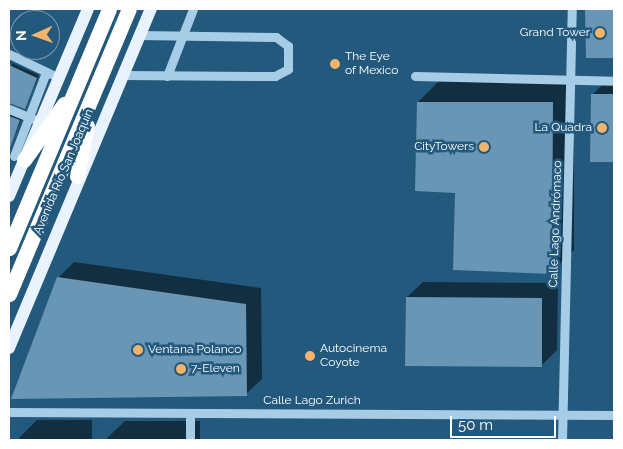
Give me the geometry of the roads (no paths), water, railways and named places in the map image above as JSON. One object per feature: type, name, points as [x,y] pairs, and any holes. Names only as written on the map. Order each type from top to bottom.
[{"type":"highway","name":"Avenida Río San Joaquín","points":[[9,248],[109,9]]},
{"type":"highway","name":"Avenida Río San Joaquín","points":[[9,294],[129,9]]},
{"type":"highway","points":[[16,157],[74,94]]},
{"type":"highway","points":[[77,176],[91,100]]},
{"type":"main road","points":[[9,196],[16,157],[59,78],[88,9]]},
{"type":"main road","name":"Avenida Río San Joaquín","points":[[9,348],[77,176],[151,9]]},
{"type":"street","points":[[167,76],[193,9]]},
{"type":"street","name":"Calle Lago Andrómaco","points":[[562,440],[572,80],[572,9]]},
{"type":"street","points":[[122,75],[276,76],[288,69],[285,39],[139,35]]},
{"type":"street","points":[[9,54],[59,78]]},
{"type":"street","points":[[9,109],[35,119],[46,72]]},
{"type":"street","points":[[414,76],[614,80]]},
{"type":"street","name":"Calle Lago Zurich","points":[[9,412],[614,415]]},
{"type":"street","points":[[190,413],[190,440]]},
{"type":"place","name":"Grand Tower","points":[[600,33]]},
{"type":"place","name":"The Eye of Mexico","points":[[335,64]]},
{"type":"place","name":"La Quadra","points":[[602,128]]},
{"type":"place","name":"CityTowers","points":[[484,147]]},
{"type":"place","name":"Ventana Polanco","points":[[138,350]]},
{"type":"place","name":"Autocinema Coyote","points":[[310,356]]},
{"type":"place","name":"7-Eleven","points":[[181,369]]}]
